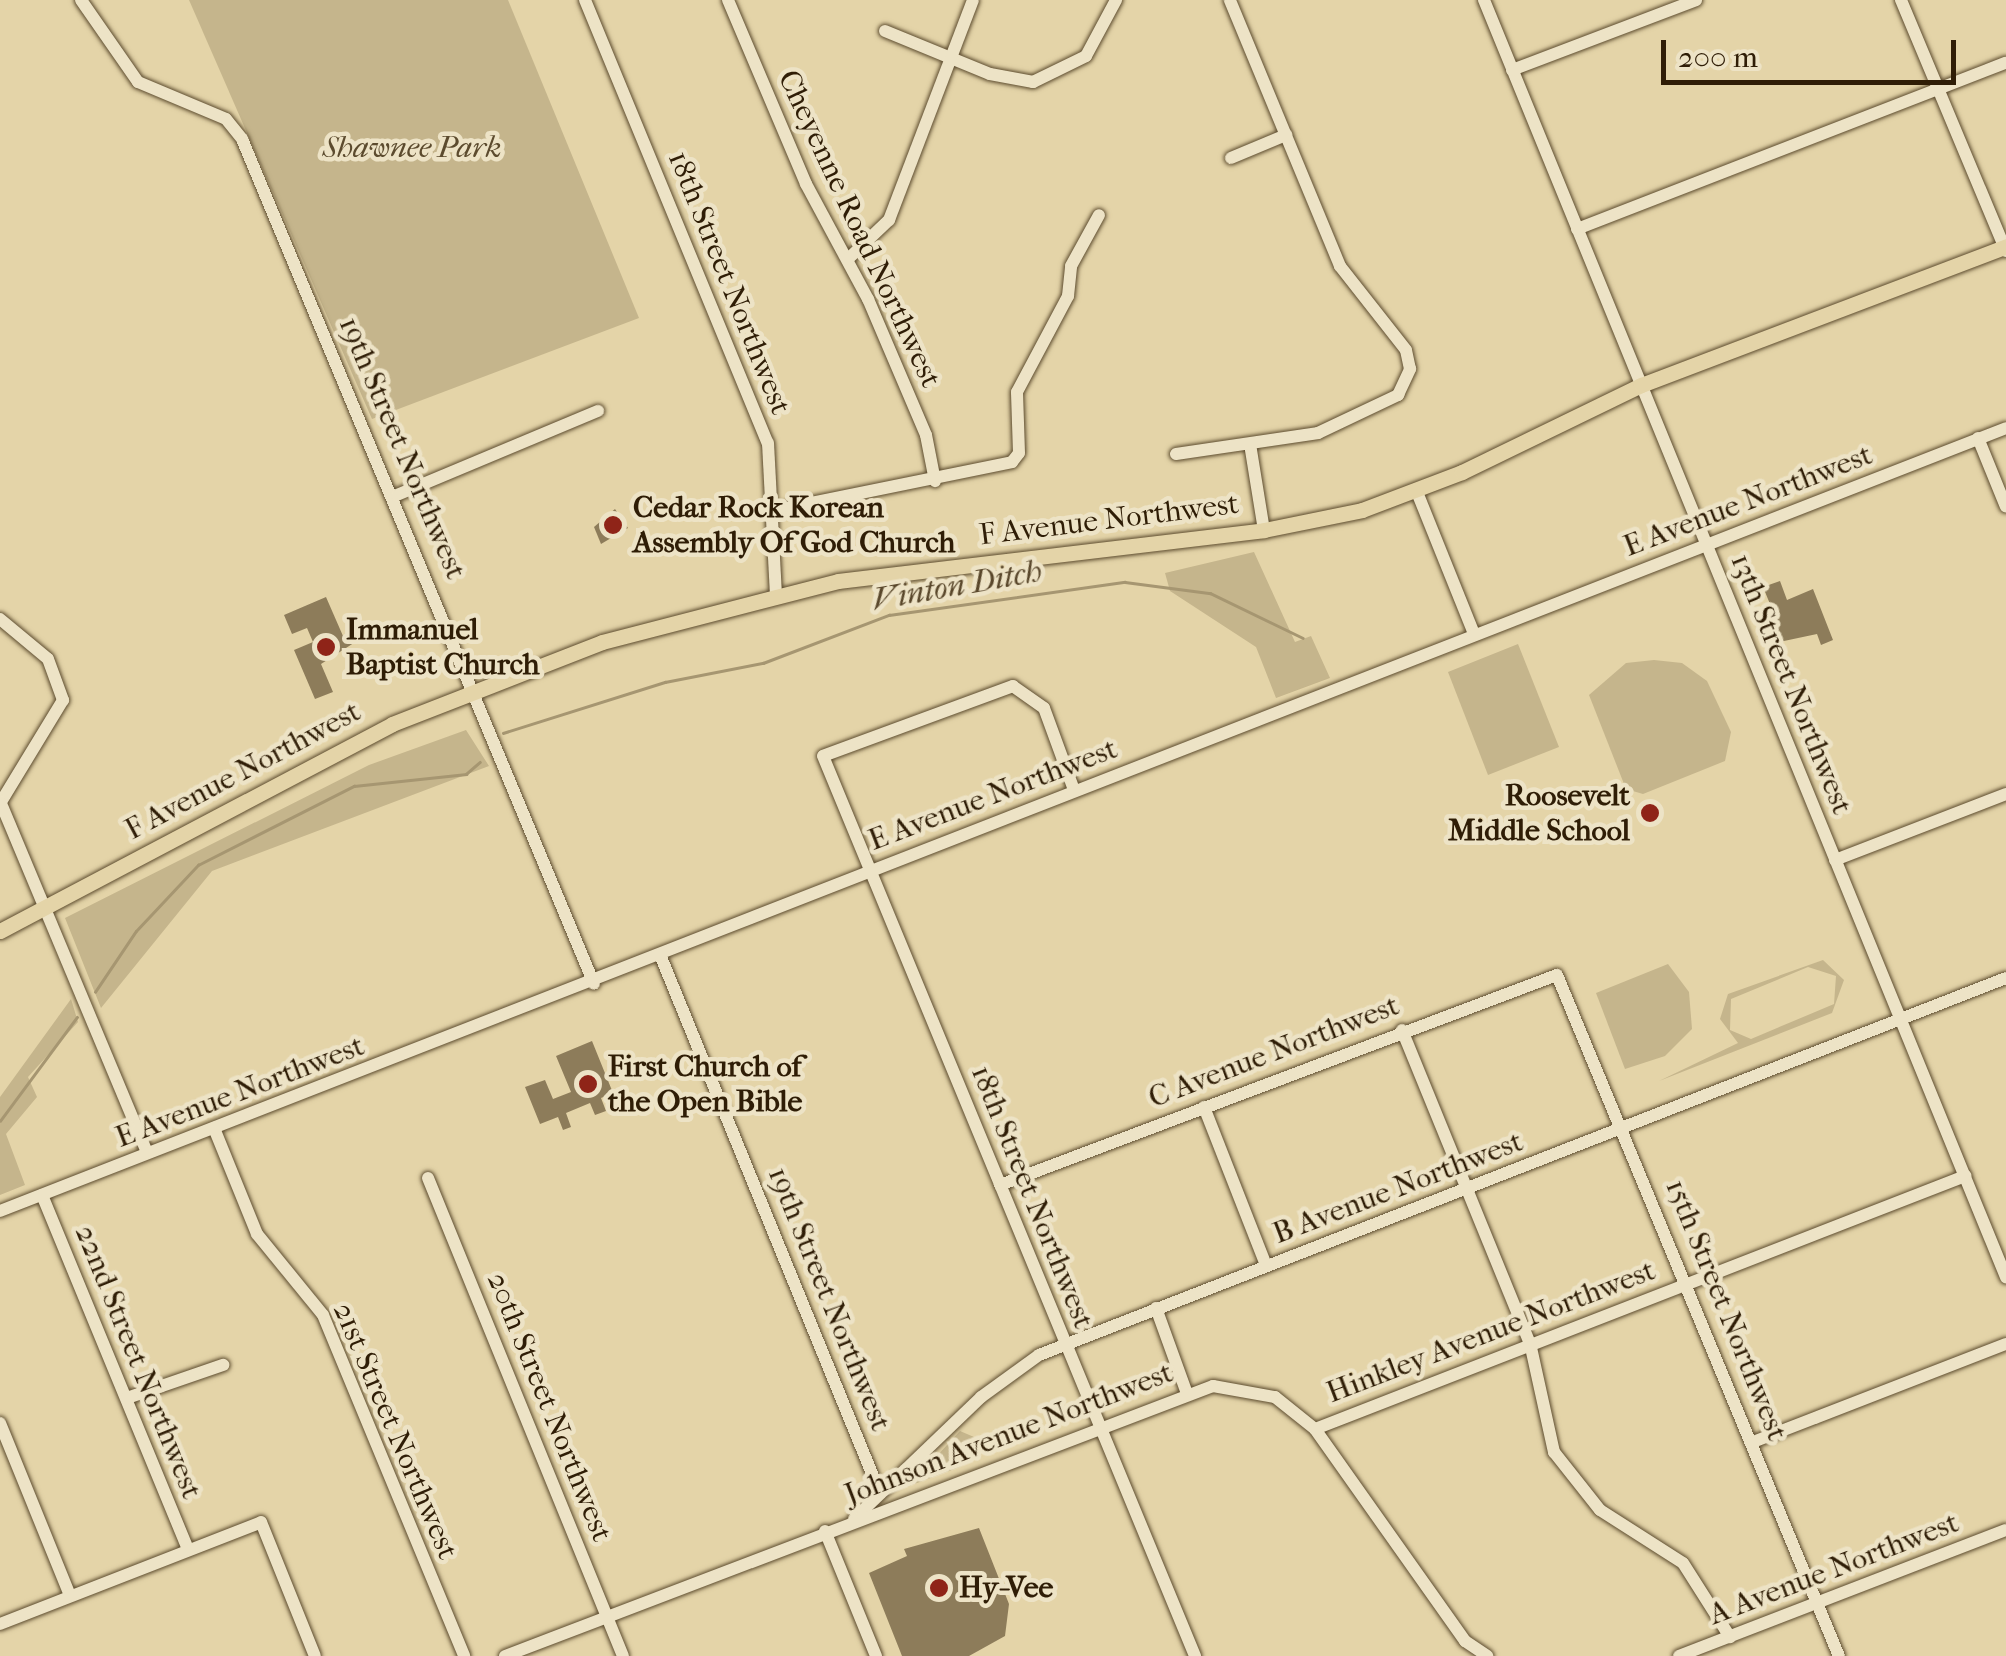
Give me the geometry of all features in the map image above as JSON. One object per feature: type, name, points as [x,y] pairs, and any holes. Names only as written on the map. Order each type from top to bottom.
[{"type":"main road","name":"F Avenue Northwest","points":[[0,931],[311,764],[473,688],[659,624],[776,595],[1264,530],[1417,492],[1641,385],[2005,248]]},
{"type":"street","name":"19th Street Northwest","points":[[82,0],[138,82],[226,119],[242,139],[396,495],[594,984]]},
{"type":"street","name":"18th Street Northwest","points":[[585,0],[768,443],[776,595]]},
{"type":"street","name":"Cheyenne Road Northwest","points":[[728,0],[806,184],[848,260],[926,435],[935,481]]},
{"type":"street","points":[[848,260],[889,220],[956,60],[974,0]]},
{"type":"street","points":[[885,31],[1008,80],[1064,73],[1086,56],[1116,0]]},
{"type":"street","points":[[1176,454],[1318,433],[1398,395],[1410,369],[1406,350],[1340,266],[1230,0]]},
{"type":"street","name":"13th Street Northwest","points":[[1484,0],[2006,1277]]},
{"type":"street","points":[[1512,70],[1696,0]]},
{"type":"street","points":[[1901,0],[2005,248]]},
{"type":"street","points":[[1578,230],[2006,63]]},
{"type":"street","points":[[1231,158],[1286,136]]},
{"type":"street","points":[[772,511],[1001,468],[1019,453],[1017,392],[1068,296],[1071,266],[1099,215]]},
{"type":"street","points":[[396,495],[598,411]]},
{"type":"street","name":"E Avenue Northwest","points":[[0,1211],[594,984],[1074,790],[2006,428]]},
{"type":"street","points":[[1978,438],[2006,507]]},
{"type":"street","points":[[1250,444],[1264,530]]},
{"type":"street","points":[[1417,492],[1474,634]]},
{"type":"street","points":[[0,619],[48,658],[62,700],[1,802],[49,906],[148,1153]]},
{"type":"street","name":"18th Street Northwest","points":[[1074,790],[1044,708],[1013,686],[824,756],[1195,1656]]},
{"type":"street","points":[[1835,860],[2006,794]]},
{"type":"street","name":"19th Street Northwest","points":[[661,957],[880,1494]]},
{"type":"street","name":"C Avenue Northwest","points":[[1000,1185],[1546,973],[1564,983]]},
{"type":"street","name":"B Avenue Northwest","points":[[854,1520],[981,1396],[1066,1343],[2006,978]]},
{"type":"street","name":"15th Street Northwest","points":[[1564,983],[1840,1656]]},
{"type":"street","points":[[1402,1030],[1530,1343],[1544,1426],[1566,1473],[1600,1510],[1684,1564],[1730,1636]]},
{"type":"street","points":[[1204,1106],[1266,1265]]},
{"type":"street","name":"21st Street Northwest","points":[[214,1128],[257,1234],[323,1315],[464,1656]]},
{"type":"street","name":"Hinkley Avenue Northwest","points":[[1316,1429],[1965,1176]]},
{"type":"street","name":"20th Street Northwest","points":[[428,1178],[623,1656]]},
{"type":"street","name":"22nd Street Northwest","points":[[42,1195],[188,1549]]},
{"type":"street","points":[[1156,1308],[1186,1390]]},
{"type":"street","points":[[1754,1442],[2006,1344]]},
{"type":"street","points":[[127,1398],[223,1365]]},
{"type":"street","name":"Johnson Avenue Northwest","points":[[505,1656],[1186,1390],[1256,1390],[1316,1429],[1464,1649],[1487,1656]]},
{"type":"street","points":[[0,1423],[70,1595]]},
{"type":"street","points":[[0,1624],[261,1522],[316,1656]]},
{"type":"street","points":[[825,1531],[876,1656]]},
{"type":"street","name":"A Avenue Northwest","points":[[1679,1656],[1818,1601],[2004,1535]]},
{"type":"green space","name":"Shawnee Park","points":[[189,0],[508,0],[639,318],[372,419]]},
{"type":"green space","points":[[1254,552],[1295,642],[1311,636],[1330,678],[1276,698],[1256,647],[1170,591],[1165,573]]},
{"type":"green space","points":[[1518,644],[1559,747],[1488,775],[1448,672]]},
{"type":"green space","points":[[1626,663],[1682,663],[1707,681],[1731,732],[1725,761],[1643,794],[1626,789],[1589,695]]},
{"type":"green space","points":[[466,730],[489,766],[212,871],[101,1008],[65,918],[369,765]]},
{"type":"green space","points":[[1823,960],[1844,980],[1832,1013],[1659,1081],[1738,1043],[1720,1019],[1728,994]],"holes":[[[1808,967],[1836,976],[1834,1004],[1751,1039],[1730,1030],[1731,999]]]},
{"type":"green space","points":[[1668,964],[1689,992],[1692,1029],[1665,1056],[1625,1069],[1596,993]]},
{"type":"green space","points":[[71,999],[78,1022],[28,1077],[37,1097],[6,1134],[25,1185],[0,1195],[0,1097]]},
{"type":"green space","points":[[960,1431],[974,1437],[960,1467],[909,1486]]},
{"type":"building","name":"Cedar Rock Korean Assembly Of God Church","points":[[615,509],[628,528],[601,544],[594,527]]},
{"type":"building","points":[[1780,581],[1787,600],[1813,589],[1833,640],[1821,645],[1817,634],[1770,644],[1759,616],[1770,604],[1763,587]]},
{"type":"building","name":"Immanuel Baptist Church","points":[[326,597],[343,636],[356,630],[360,639],[321,664],[333,692],[315,699],[294,650],[313,642],[307,628],[292,634],[284,615]]},
{"type":"building","name":"First Church of the Open Bible","points":[[592,1041],[613,1093],[601,1098],[606,1111],[595,1115],[590,1103],[566,1113],[571,1127],[563,1130],[558,1117],[540,1124],[525,1087],[545,1080],[553,1099],[571,1092],[556,1056]]},
{"type":"building","name":"Hy-Vee","points":[[979,1528],[1009,1604],[1005,1636],[969,1656],[902,1656],[869,1573],[907,1556],[904,1549]]},
{"type":"waterway","name":"Vinton Ditch","points":[[503,733],[665,682],[763,663],[889,615],[1125,582],[1210,593],[1303,638]]},
{"type":"waterway","name":"Vinton Ditch","points":[[95,992],[136,931],[198,865],[354,786],[466,774],[480,762]]},
{"type":"waterway","name":"Vinton Ditch","points":[[0,1121],[77,1017]]},
{"type":"place","name":"Cedar Rock Korean Assembly Of God Church","points":[[613,525]]},
{"type":"place","name":"Immanuel Baptist Church","points":[[326,647]]},
{"type":"place","name":"Roosevelt Middle School","points":[[1650,813]]},
{"type":"place","name":"First Church of the Open Bible","points":[[588,1084]]},
{"type":"place","name":"Hy-Vee","points":[[939,1588]]}]
